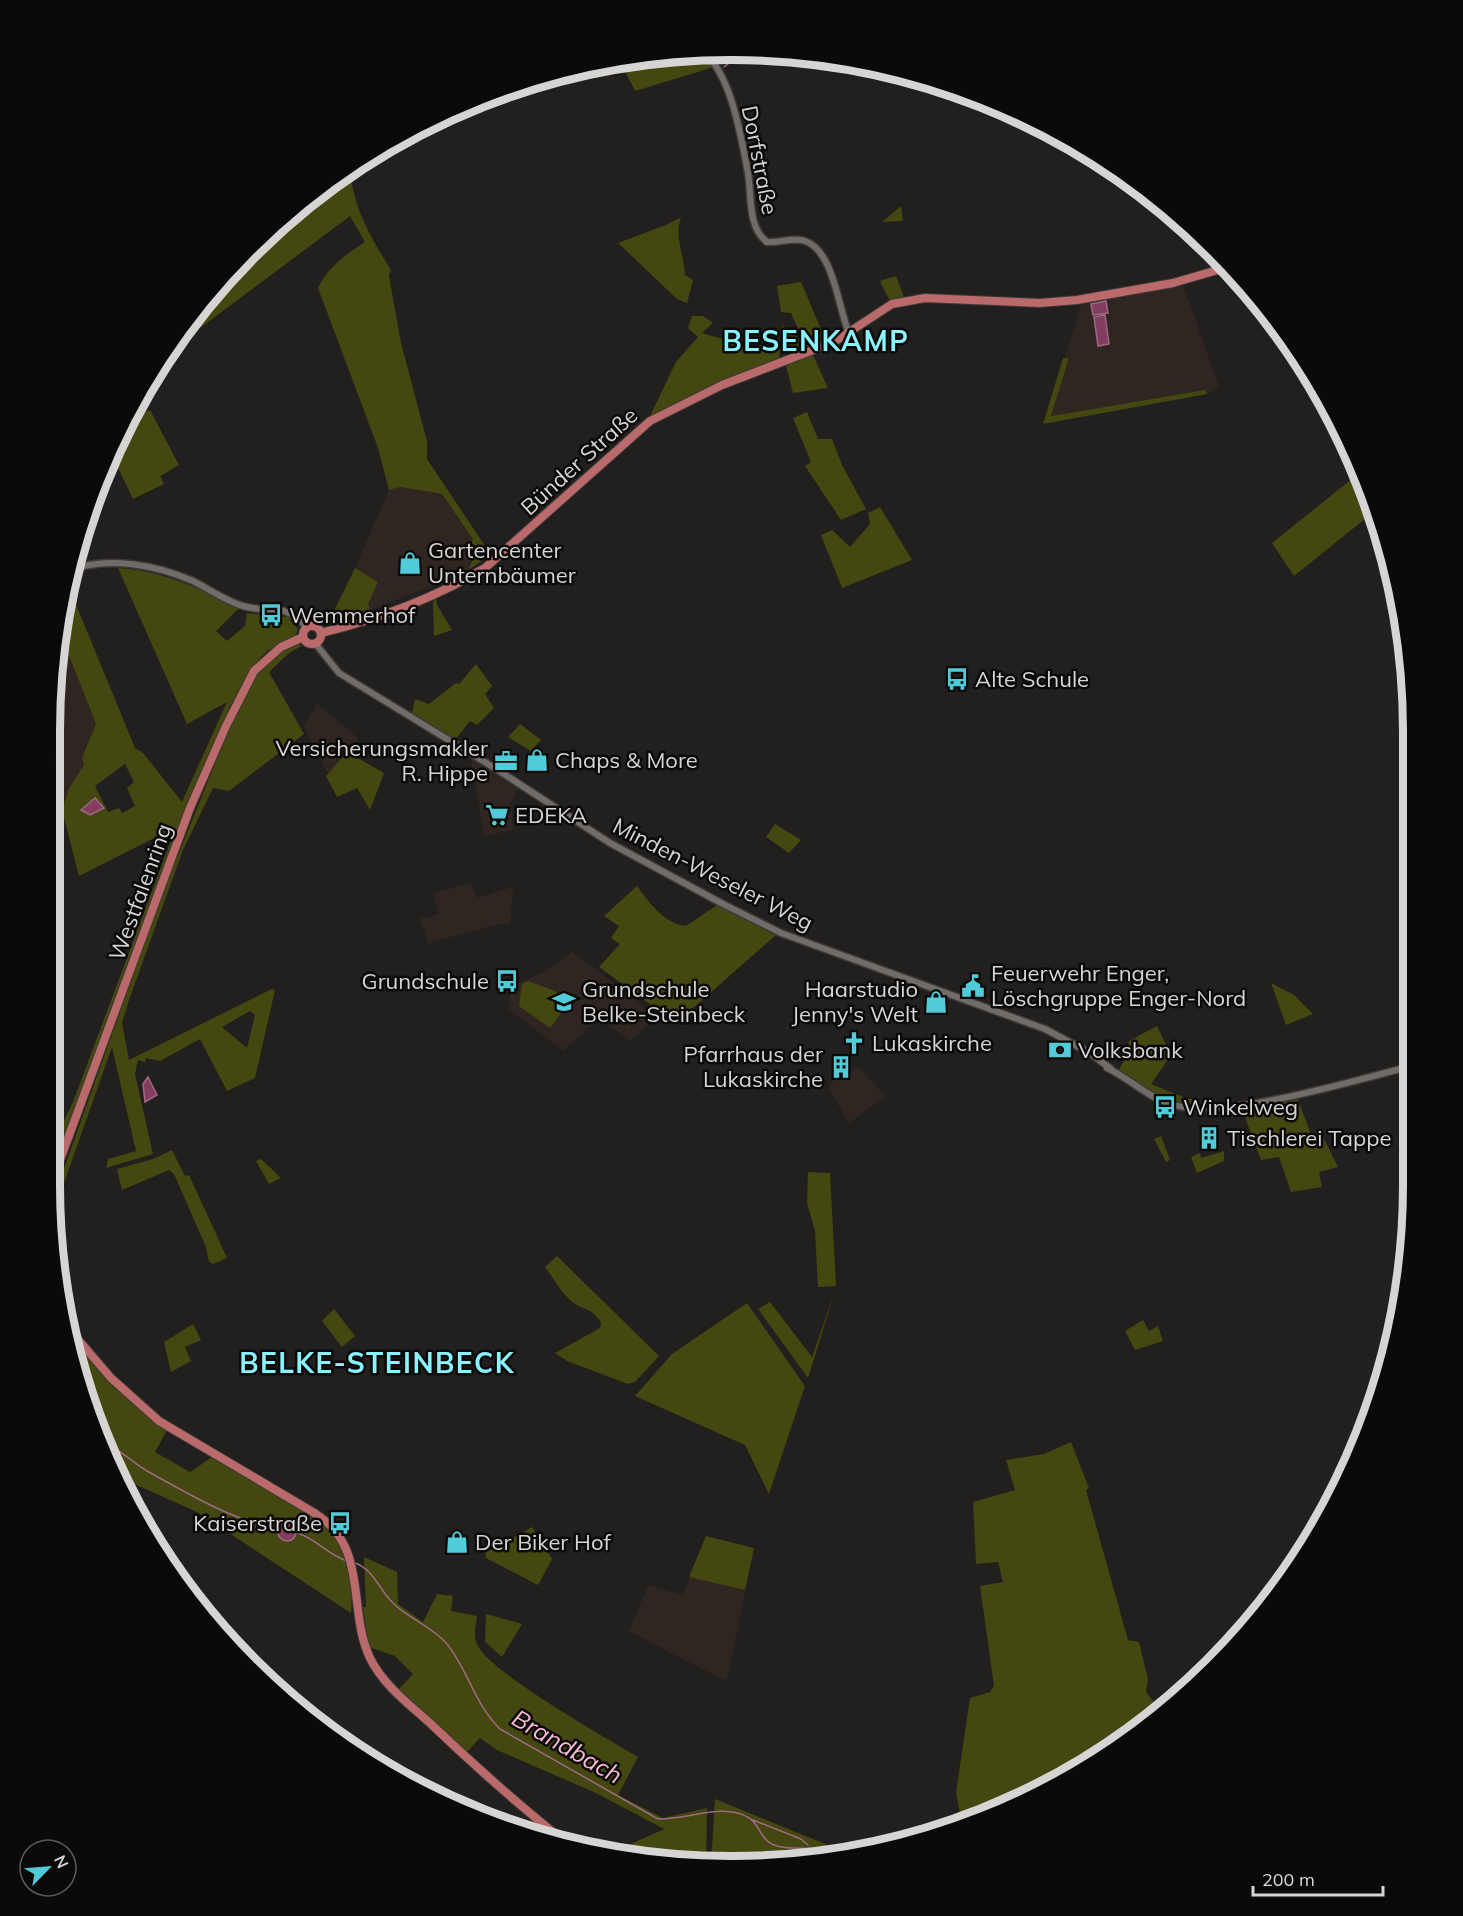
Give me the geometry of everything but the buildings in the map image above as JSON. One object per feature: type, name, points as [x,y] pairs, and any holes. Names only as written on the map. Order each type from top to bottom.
[{"type":"main road","name":"Bünder Straße","points":[[321,633],[397,609],[461,583],[502,554],[650,421],[722,384],[825,345],[849,333],[880,310],[909,300],[945,298],[1040,303],[1077,300],[1173,283],[1218,270]]},
{"type":"main road","points":[[315,626],[321,633],[315,644],[308,643],[303,637],[306,627],[315,626]]},
{"type":"main road","name":"Westfalenring","points":[[60,1161],[186,819],[226,726],[254,671],[281,647],[303,637]]},
{"type":"main road","points":[[79,1340],[111,1378],[159,1421],[321,1517],[339,1534],[352,1561],[362,1637],[374,1665],[390,1685],[489,1778],[553,1831]]},
{"type":"street","name":"Dorfstraße","points":[[711,60],[720,71],[729,93],[748,174],[757,233],[767,242],[806,241],[817,250],[828,265],[849,333]]},
{"type":"street","points":[[81,568],[95,565],[148,567],[192,581],[243,606],[284,610],[295,615],[306,627]]},
{"type":"street","name":"Minden-Weseler Weg","points":[[315,644],[339,673],[610,843],[780,933],[1045,1029],[1162,1101],[1200,1110],[1306,1092],[1403,1068]]},
{"type":"shaded area","points":[[688,61],[706,61],[711,68],[635,91],[625,71],[579,78],[644,66]]},
{"type":"shaded area","points":[[380,160],[351,179],[353,191],[361,215],[391,270],[389,276],[401,343],[427,441],[427,459],[491,555],[468,570],[476,553],[470,544],[473,539],[442,494],[400,487],[389,490],[378,448],[318,288],[338,262],[365,242],[350,216],[189,336],[227,289],[289,227],[358,173]]},
{"type":"shaded area","points":[[901,206],[903,221],[882,222]]},
{"type":"shaded area","points":[[681,217],[679,239],[685,275],[693,280],[687,303],[677,299],[618,243]]},
{"type":"shaded area","points":[[896,276],[904,297],[890,301],[880,281]]},
{"type":"shaded area","points":[[801,282],[826,341],[806,347],[791,313],[781,312],[777,286]]},
{"type":"shaded area","points":[[1183,285],[1219,386],[1207,394],[1205,390],[1051,416],[1069,358],[1065,357],[1082,303]]},
{"type":"shaded area","points":[[1106,301],[1108,313],[1093,315],[1091,304]]},
{"type":"shaded area","points":[[1105,315],[1109,344],[1098,346],[1094,317]]},
{"type":"shaded area","points":[[692,316],[703,316],[713,323],[702,333],[750,346],[780,350],[779,359],[650,416],[676,362],[698,337],[688,328]]},
{"type":"shaded area","points":[[782,325],[799,338],[804,348],[780,350]]},
{"type":"shaded area","points":[[812,353],[828,388],[793,393],[785,362]]},
{"type":"shaded area","points":[[1063,358],[1069,358],[1051,416],[1205,390],[1207,394],[1043,424]]},
{"type":"shaded area","points":[[150,410],[179,465],[160,476],[164,484],[133,499],[116,464],[140,414]]},
{"type":"shaded area","points":[[807,412],[818,439],[832,439],[842,465],[866,509],[841,520],[805,466],[811,462],[793,418]]},
{"type":"shaded area","points":[[1353,478],[1367,517],[1294,576],[1272,543]]},
{"type":"shaded area","points":[[400,487],[442,494],[473,539],[476,553],[468,570],[459,576],[370,610],[355,568],[389,490]]},
{"type":"shaded area","points":[[880,507],[912,560],[842,588],[821,535],[832,530],[850,547],[870,524],[868,513]]},
{"type":"shaded area","points":[[118,568],[166,577],[195,587],[239,608],[216,631],[227,641],[245,626],[247,613],[288,617],[298,629],[295,636],[267,651],[251,668],[229,709],[184,813],[60,1144],[60,1129],[73,1102],[173,835],[164,833],[79,876],[62,810],[69,788],[84,765],[82,758],[96,724],[66,647],[73,598],[135,748],[143,753],[182,802],[227,702],[187,724]],"holes":[[[125,764],[134,782],[127,788],[135,806],[122,813],[119,808],[108,812],[95,786]]]},
{"type":"shaded area","points":[[355,568],[378,582],[368,604],[370,610],[328,623]]},
{"type":"shaded area","points":[[436,597],[437,605],[452,630],[434,636],[433,602]]},
{"type":"shaded area","points":[[297,643],[302,646],[289,653],[269,672],[304,734],[229,791],[213,788],[183,850],[122,1023],[129,1060],[272,989],[275,990],[255,1078],[227,1091],[200,1039],[160,1061],[146,1058],[145,1062],[138,1060],[135,1074],[153,1154],[106,1168],[108,1159],[136,1151],[112,1047],[60,1194],[60,1180],[160,900],[231,724],[257,672],[279,652]],"holes":[[[250,1011],[255,1015],[247,1048],[222,1027]]]},
{"type":"shaded area","points":[[66,647],[96,724],[82,758],[84,765],[69,788],[60,810],[60,732],[61,688]]},
{"type":"shaded area","points":[[476,664],[492,686],[485,694],[494,708],[477,725],[470,721],[454,741],[412,714],[415,699],[429,704],[456,683],[459,684]]},
{"type":"shaded area","points":[[317,703],[359,739],[328,774],[304,727]]},
{"type":"shaded area","points":[[520,724],[541,740],[531,751],[508,737]]},
{"type":"shaded area","points":[[347,752],[384,773],[370,810],[357,788],[337,797],[326,776]]},
{"type":"shaded area","points":[[475,754],[519,780],[520,785],[511,802],[513,830],[484,836],[471,760]]},
{"type":"shaded area","points":[[95,798],[104,808],[90,815],[81,810]]},
{"type":"shaded area","points":[[775,824],[801,840],[789,853],[766,837]]},
{"type":"shaded area","points":[[471,883],[476,898],[513,887],[510,925],[500,924],[428,943],[420,919],[439,914],[433,893]]},
{"type":"shaded area","points":[[637,886],[658,912],[678,924],[686,926],[717,905],[776,935],[676,1023],[599,967],[620,944],[611,938],[619,926],[604,916]]},
{"type":"shaded area","name":"Grundschule Belke-Steinbeck","points":[[572,952],[656,1018],[630,1041],[600,1018],[563,1051],[509,1009],[511,987],[544,972]]},
{"type":"shaded area","points":[[528,981],[555,991],[569,1003],[550,1028],[519,1006],[522,984]]},
{"type":"shaded area","points":[[1271,983],[1294,995],[1313,1014],[1286,1025]]},
{"type":"shaded area","points":[[1157,1026],[1171,1055],[1151,1084],[1188,1099],[1196,1099],[1198,1107],[1162,1098],[1118,1071],[1127,1056],[1129,1041]]},
{"type":"shaded area","points":[[858,1067],[886,1096],[849,1123],[830,1091],[829,1084],[839,1077],[843,1078]]},
{"type":"shaded area","points":[[148,1077],[157,1095],[145,1102],[143,1084]]},
{"type":"shaded area","points":[[1297,1098],[1311,1134],[1320,1131],[1338,1167],[1319,1172],[1322,1187],[1291,1192],[1279,1157],[1261,1160],[1242,1109]]},
{"type":"shaded area","points":[[1161,1136],[1170,1160],[1166,1162],[1154,1139]]},
{"type":"shaded area","points":[[172,1150],[185,1176],[189,1175],[227,1258],[213,1264],[209,1262],[206,1247],[174,1174],[169,1170],[122,1190],[117,1169],[153,1159]]},
{"type":"shaded area","points":[[1224,1151],[1224,1161],[1197,1173],[1191,1157],[1200,1153],[1201,1158]]},
{"type":"shaded area","points":[[261,1159],[281,1178],[269,1184],[256,1161]]},
{"type":"shaded area","points":[[808,1172],[830,1173],[836,1286],[818,1287],[815,1231],[807,1203]]},
{"type":"shaded area","points":[[557,1256],[659,1356],[635,1382],[628,1384],[567,1361],[555,1353],[600,1328],[601,1322],[593,1313],[567,1297],[545,1267]]},
{"type":"shaded area","points":[[835,1291],[808,1378],[758,1309],[770,1302],[812,1357]]},
{"type":"shaded area","points":[[747,1303],[805,1386],[769,1494],[745,1445],[635,1396],[672,1354]]},
{"type":"shaded area","points":[[334,1309],[355,1336],[342,1347],[322,1321]]},
{"type":"shaded area","points":[[1143,1320],[1149,1331],[1158,1326],[1163,1341],[1135,1350],[1125,1331]]},
{"type":"shaded area","points":[[193,1324],[201,1340],[185,1347],[191,1361],[171,1372],[164,1342]]},
{"type":"shaded area","points":[[81,1348],[113,1387],[167,1430],[155,1452],[190,1472],[212,1457],[328,1525],[340,1545],[348,1567],[351,1613],[197,1512],[129,1482],[96,1400]]},
{"type":"shaded area","points":[[1071,1442],[1089,1488],[1086,1490],[1128,1640],[1139,1642],[1148,1679],[1146,1692],[1156,1704],[1105,1743],[1067,1766],[1028,1787],[960,1815],[956,1793],[970,1698],[990,1692],[994,1686],[980,1586],[1003,1582],[998,1562],[976,1564],[973,1502],[1015,1490],[1006,1460],[1044,1454]]},
{"type":"shaded area","points":[[287,1523],[293,1526],[296,1532],[293,1538],[287,1541],[281,1538],[278,1532],[281,1526]]},
{"type":"shaded area","points":[[532,1527],[552,1559],[538,1585],[486,1558],[485,1553]]},
{"type":"shaded area","points":[[706,1536],[754,1548],[728,1676],[724,1680],[629,1631],[648,1585],[683,1595]]},
{"type":"shaded area","points":[[706,1536],[754,1548],[745,1590],[689,1577]]},
{"type":"shaded area","points":[[364,1557],[397,1572],[398,1604],[423,1622],[437,1594],[453,1596],[451,1611],[477,1616],[475,1634],[477,1644],[502,1671],[550,1704],[638,1757],[618,1795],[663,1818],[707,1808],[706,1855],[625,1847],[664,1829],[596,1793],[497,1750],[480,1738],[467,1752],[399,1689],[413,1674],[395,1656],[369,1647],[363,1607],[366,1607]]},
{"type":"shaded area","points":[[486,1614],[522,1624],[502,1657],[485,1642]]},
{"type":"shaded area","points":[[715,1799],[834,1848],[775,1855],[712,1856]]},
{"type":"shaded area","points":[[531,1820],[540,1827],[529,1824],[528,1822]]},
{"type":"waterway","points":[[724,67],[733,60]]},
{"type":"waterway","points":[[706,61],[713,68]]},
{"type":"waterway","points":[[629,71],[650,65]]},
{"type":"waterway","points":[[114,1448],[147,1471],[194,1497],[246,1520],[278,1527]]},
{"type":"waterway","name":"Brandbach","points":[[297,1533],[347,1561]]},
{"type":"waterway","name":"Brandbach","points":[[355,1563],[367,1570],[398,1608],[434,1632],[447,1644],[484,1709],[500,1729],[658,1819],[717,1812],[739,1813],[753,1821],[769,1843],[788,1848],[822,1850]]},
{"type":"waterway","points":[[753,1820],[801,1839],[808,1845]]},
{"type":"place","name":"Gartencenter Unternbäumer","points":[[410,563]]},
{"type":"place","name":"Wemmerhof","points":[[271,615]]},
{"type":"place","name":"Alte Schule","points":[[957,679]]},
{"type":"place","name":"Chaps & More","points":[[537,760]]},
{"type":"place","name":"Versicherungsmakler R. Hippe","points":[[506,761]]},
{"type":"place","name":"EDEKA","points":[[497,815]]},
{"type":"place","name":"Grundschule","points":[[507,981]]},
{"type":"place","name":"Feuerwehr Enger, Löschgruppe Enger-Nord","points":[[973,986]]},
{"type":"place","name":"Grundschule Belke-Steinbeck","points":[[564,1002]]},
{"type":"place","name":"Haarstudio Jenny's Welt","points":[[936,1002]]},
{"type":"place","name":"Lukaskirche","points":[[854,1043]]},
{"type":"place","name":"Volksbank","points":[[1060,1050]]},
{"type":"place","name":"Pfarrhaus der Lukaskirche","points":[[841,1067]]},
{"type":"place","name":"Winkelweg","points":[[1165,1107]]},
{"type":"place","name":"Tischlerei Tappe","points":[[1209,1138]]},
{"type":"place","name":"Kaiserstraße","points":[[340,1523]]},
{"type":"place","name":"Der Biker Hof","points":[[457,1542]]},
{"type":"district","name":"BESENKAMP","points":[[816,341]]},
{"type":"district","name":"BELKE-STEINBECK","points":[[377,1363]]}]
